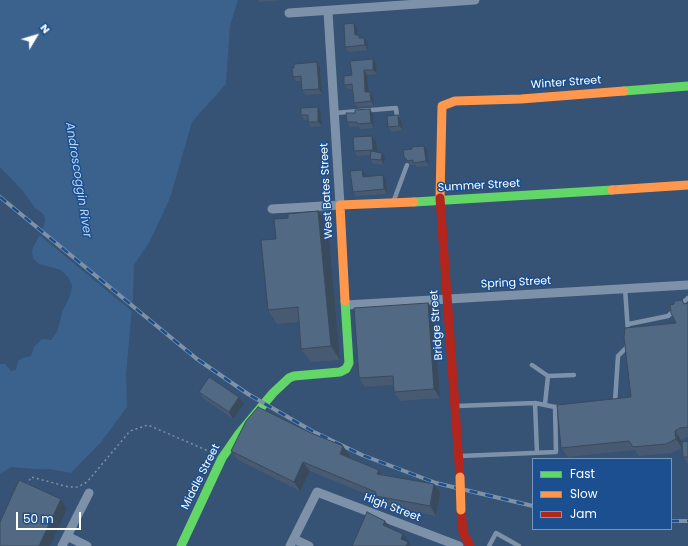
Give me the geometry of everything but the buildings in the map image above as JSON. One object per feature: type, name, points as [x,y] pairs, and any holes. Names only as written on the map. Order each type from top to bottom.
[{"type":"street","points":[[289,13],[328,12],[475,0]]},
{"type":"street","name":"West Bates Street","points":[[328,12],[350,356],[346,369]]},
{"type":"street","name":"Winter Street","points":[[446,104],[470,100],[527,98],[688,86]]},
{"type":"street","name":"Bridge Street","points":[[446,104],[442,106],[440,111],[440,200],[459,456],[461,510],[463,532],[470,546]]},
{"type":"street","name":"Summer Street","points":[[272,209],[688,185]]},
{"type":"street","name":"Spring Street","points":[[346,306],[688,285]]},
{"type":"street","name":"Middle Street","points":[[181,546],[222,457],[269,398],[289,378],[294,376],[337,373],[346,369]]},
{"type":"street","points":[[62,546],[89,492]]},
{"type":"street","name":"High Street","points":[[292,542],[317,492],[459,546]]},
{"type":"street","points":[[67,536],[87,546]]},
{"type":"street","points":[[292,542],[309,546]]},
{"type":"lane","points":[[335,113],[396,108],[397,118]]},
{"type":"lane","points":[[394,202],[407,165]]},
{"type":"lane","points":[[607,403],[615,402],[618,356],[627,347],[629,324],[625,288]]},
{"type":"lane","points":[[629,324],[668,316],[687,299]]},
{"type":"lane","points":[[532,365],[548,376],[574,375]]},
{"type":"lane","points":[[545,404],[548,376]]},
{"type":"lane","points":[[455,406],[534,403],[555,407],[570,406]]},
{"type":"lane","points":[[534,403],[537,453]]},
{"type":"lane","points":[[459,456],[556,452],[555,407]]},
{"type":"lane","points":[[489,546],[496,533],[519,546]]},
{"type":"path","points":[[24,489],[31,477],[69,487],[78,487],[87,482],[130,431],[148,425],[222,457]]},
{"type":"water","name":"Androscoggin River","points":[[0,0],[238,0],[230,26],[226,84],[192,122],[170,198],[150,241],[134,265],[133,297],[126,374],[127,407],[101,442],[71,473],[50,469],[11,467],[0,474],[0,364],[5,364],[11,371],[16,370],[18,361],[22,358],[31,356],[34,347],[42,339],[51,340],[57,332],[72,286],[68,277],[61,270],[39,264],[33,258],[32,250],[44,226],[45,219],[43,214],[35,208],[22,190],[0,167]]},
{"type":"pier","points":[[40,228],[134,306],[134,313],[37,233]]},
{"type":"railway","points":[[0,197],[197,359],[248,394],[312,431],[362,455],[436,483],[532,506]]},
{"type":"railway","points":[[672,521],[688,521]]},
{"type":"traffic: fast","points":[[624,91],[688,86]]},
{"type":"traffic: fast","points":[[414,202],[612,190]]},
{"type":"traffic: fast","points":[[181,546],[222,458],[238,435],[273,393],[289,378],[294,376],[340,372],[346,369],[349,363],[345,301]]},
{"type":"traffic: slow","points":[[440,198],[442,106],[455,101],[521,99],[624,91]]},
{"type":"traffic: slow","points":[[612,190],[688,185]]},
{"type":"traffic: slow","points":[[345,301],[340,205],[414,202]]},
{"type":"traffic: slow","points":[[460,477],[461,510]]},
{"type":"traffic: jam","points":[[440,198],[460,477]]},
{"type":"traffic: jam","points":[[461,510],[463,532],[470,546]]}]
